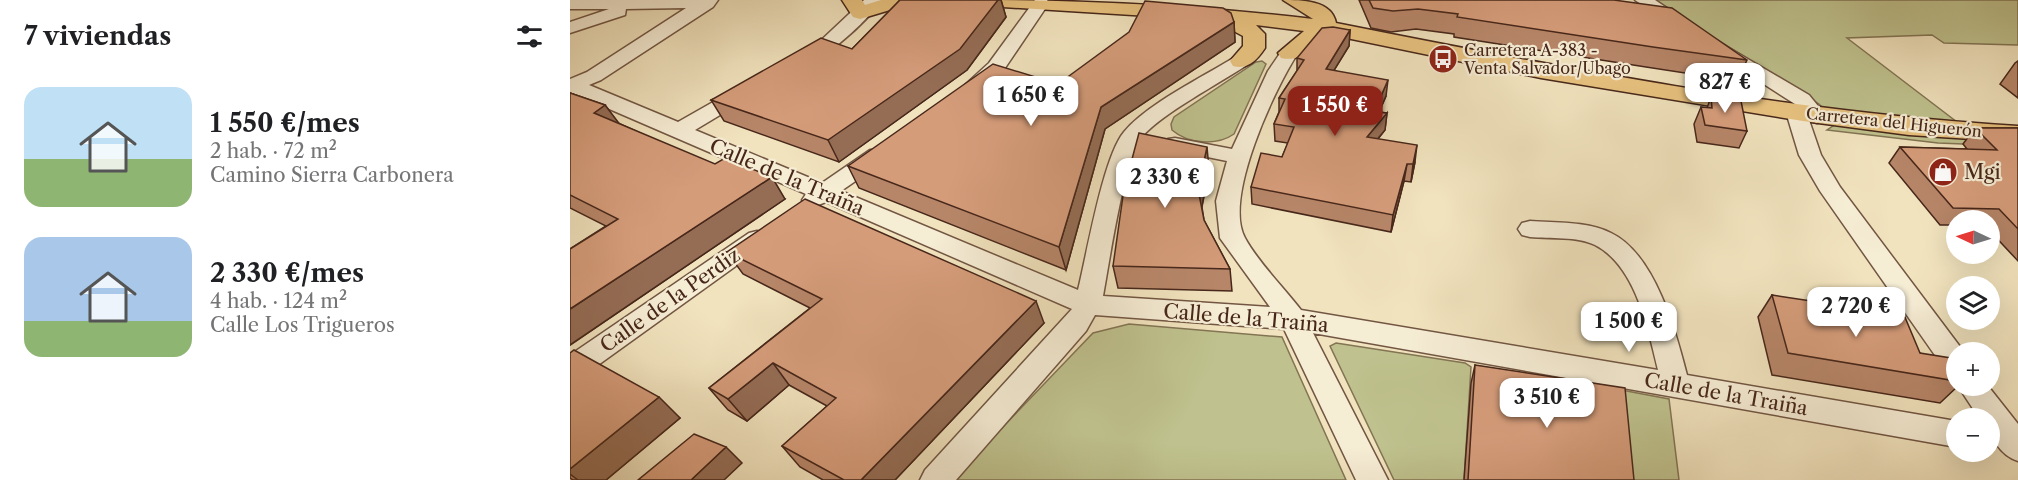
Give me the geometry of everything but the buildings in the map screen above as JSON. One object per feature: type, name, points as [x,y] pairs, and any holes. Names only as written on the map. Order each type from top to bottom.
[{"type":"main road","points":[[862,4],[903,0]]},
{"type":"main road","name":"Carretera del Higuerón","points":[[987,0],[1170,11],[1310,26],[1541,71],[1806,113],[1909,127],[2017,135]]},
{"type":"main road","points":[[1241,61],[1281,52],[1310,26],[1326,20],[1322,15],[1293,0]]},
{"type":"main road","points":[[1170,11],[1210,16],[1247,27],[1254,34],[1255,45],[1241,61]]},
{"type":"street","points":[[1643,0],[1802,99],[1806,113],[1816,126],[1806,141],[1817,169],[1946,349]]},
{"type":"street","points":[[570,4],[709,1]]},
{"type":"street","points":[[571,86],[594,76],[709,1]]},
{"type":"street","points":[[1000,1],[1019,9],[1025,27]]},
{"type":"street","points":[[570,28],[633,3]]},
{"type":"street","points":[[954,101],[985,78],[1041,3]]},
{"type":"street","points":[[791,66],[822,48],[862,4]]},
{"type":"street","points":[[1025,27],[1045,13],[1071,5]]},
{"type":"street","points":[[1281,52],[1277,71],[1239,157],[1227,201],[1232,238],[1293,319],[1372,480]]},
{"type":"street","points":[[936,480],[1077,324],[1088,305],[1119,164],[1132,135],[1154,117],[1241,61]]},
{"type":"street","points":[[678,131],[760,84]]},
{"type":"street","name":"Calle de la Traiña","points":[[571,86],[1088,305],[1293,319],[1946,432]]},
{"type":"street","points":[[1132,135],[1239,157]]},
{"type":"street","points":[[794,213],[898,140]]},
{"type":"street","name":"Calle de la Perdiz","points":[[570,370],[775,227]]},
{"type":"street","points":[[1530,229],[1595,237],[1621,250],[1635,272],[1658,324],[1675,385]]},
{"type":"street","points":[[1978,396],[2007,444]]},
{"type":"green space","points":[[1655,0],[2018,0],[2018,45],[1944,43],[1932,35],[1847,38],[1957,122],[1827,112],[1819,104]]},
{"type":"green space","points":[[1262,61],[1266,64],[1234,134],[1227,138],[1203,142],[1186,138],[1172,130],[1171,124],[1174,117],[1256,62]]},
{"type":"green space","points":[[1836,124],[1988,139],[1963,144],[1938,143],[1827,130]]},
{"type":"green space","points":[[1129,324],[1282,337],[1346,480],[952,480],[1093,333]]},
{"type":"green space","points":[[1336,343],[1465,363],[1471,367],[1464,480],[1394,480],[1330,346]]},
{"type":"green space","points":[[1616,389],[1669,399],[1679,480],[1623,480]]},
{"type":"place","name":"Carretera A-383 - Venta Salvador/Ubago","points":[[1443,59]]},
{"type":"place","name":"Mgi","points":[[1943,172]]}]
